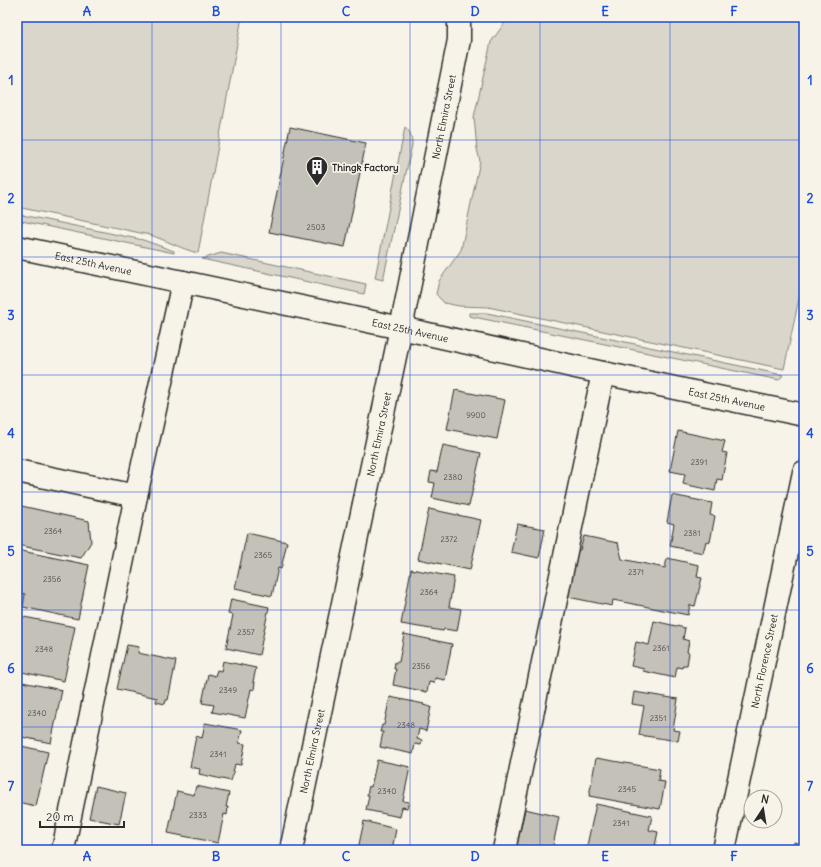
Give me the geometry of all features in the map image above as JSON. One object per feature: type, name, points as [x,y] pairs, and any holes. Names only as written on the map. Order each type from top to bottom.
[{"type":"street","name":"North Elmira Street","points":[[291,850],[401,328],[459,40],[459,17]]},
{"type":"street","name":"East 25th Avenue","points":[[17,247],[804,415]]},
{"type":"street","points":[[63,850],[136,496],[183,282]]},
{"type":"street","points":[[504,850],[603,373]]},
{"type":"street","points":[[17,471],[136,496]]},
{"type":"street","name":"North Florence Street","points":[[724,850],[804,472]]},
{"type":"shaded area","points":[[17,17],[242,17],[198,253],[150,235],[17,207]]},
{"type":"shaded area","points":[[508,17],[804,17],[804,275],[784,369],[488,307],[459,306],[444,303],[436,294],[439,281],[461,250],[480,161],[477,149],[474,117],[491,42]]},
{"type":"shaded area","points":[[405,127],[411,135],[412,145],[383,280],[375,278]]},
{"type":"shaded area","points":[[17,214],[143,240],[174,251],[174,253],[17,220]]},
{"type":"shaded area","points":[[221,253],[366,284],[364,294],[202,259]]},
{"type":"shaded area","points":[[469,313],[487,313],[783,375],[779,380],[469,316]]},
{"type":"building","name":"Thingk Factory","points":[[290,127],[366,143],[345,247],[269,232]]},
{"type":"building","points":[[455,390],[505,400],[497,439],[447,429]]},
{"type":"building","points":[[678,431],[725,441],[722,452],[727,453],[722,480],[717,479],[715,491],[683,484],[685,474],[670,471]]},
{"type":"building","points":[[443,445],[481,453],[469,506],[432,498],[435,483],[429,482],[431,471],[437,472]]},
{"type":"building","points":[[672,495],[712,503],[710,515],[715,516],[710,542],[706,541],[703,553],[670,546],[674,524],[667,522]]},
{"type":"building","points":[[17,505],[89,521],[91,542],[81,558],[17,545]]},
{"type":"building","points":[[429,509],[481,520],[470,570],[418,559]]},
{"type":"building","points":[[517,524],[545,529],[539,558],[511,552]]},
{"type":"building","points":[[247,533],[287,542],[281,569],[278,568],[272,596],[235,588]]},
{"type":"building","points":[[584,536],[618,543],[622,559],[665,568],[667,558],[699,565],[697,577],[702,578],[695,606],[690,605],[688,615],[613,600],[612,606],[568,597],[578,550],[580,550]]},
{"type":"building","points":[[17,550],[89,565],[78,619],[23,607],[25,594],[17,592]]},
{"type":"building","points":[[411,569],[454,577],[449,607],[461,609],[457,631],[444,629],[443,631],[401,624]]},
{"type":"building","points":[[231,599],[269,607],[259,655],[226,648],[233,615],[228,614]]},
{"type":"building","points":[[19,616],[75,627],[64,681],[17,671],[17,627]]},
{"type":"building","points":[[654,621],[685,628],[683,639],[689,641],[687,665],[683,665],[682,668],[677,667],[675,678],[643,671],[644,669],[631,666],[636,642],[649,645]]},
{"type":"building","points":[[404,634],[452,644],[445,680],[435,678],[434,683],[429,682],[427,692],[393,685],[396,669],[394,669],[395,662],[399,662]]},
{"type":"building","points":[[127,645],[139,647],[138,653],[176,661],[168,700],[166,700],[165,704],[156,702],[157,698],[117,689]]},
{"type":"building","points":[[223,661],[256,668],[253,682],[255,682],[254,690],[251,689],[245,718],[212,712],[214,705],[202,703],[208,674],[215,676],[217,670],[221,671]]},
{"type":"building","points":[[17,681],[62,690],[51,743],[17,736]]},
{"type":"building","points":[[634,692],[678,699],[673,730],[680,731],[678,741],[639,735],[644,706],[632,704]]},
{"type":"building","points":[[390,697],[424,704],[423,705],[431,707],[426,731],[419,729],[417,739],[422,740],[421,745],[415,744],[413,754],[380,747],[383,732],[380,732],[382,725],[384,725]]},
{"type":"building","points":[[205,723],[242,730],[239,743],[245,744],[241,765],[235,764],[231,781],[199,774],[200,769],[190,767],[196,736],[202,738]]},
{"type":"building","points":[[17,745],[48,752],[36,806],[17,802]]},
{"type":"building","points":[[596,758],[660,769],[658,781],[665,782],[660,809],[589,796]]},
{"type":"building","points":[[377,760],[410,767],[403,801],[409,802],[407,808],[402,807],[400,817],[366,810],[369,795],[367,795],[369,786],[371,787]]},
{"type":"building","points":[[96,786],[126,793],[119,824],[89,818]]},
{"type":"building","points":[[196,786],[229,793],[226,807],[228,807],[227,815],[224,814],[218,843],[168,833],[177,791],[194,795]]},
{"type":"building","points":[[596,804],[652,816],[649,830],[658,832],[654,850],[586,850]]},
{"type":"building","points":[[525,809],[559,817],[552,850],[540,850],[517,845]]},
{"type":"building","points":[[364,821],[396,829],[392,850],[356,850],[358,849]]},
{"type":"building","points":[[794,842],[804,845],[804,850],[793,850]]},
{"type":"building","points":[[176,847],[187,850],[175,850]]},
{"type":"place","name":"Thingk Factory","points":[[317,186]]}]
